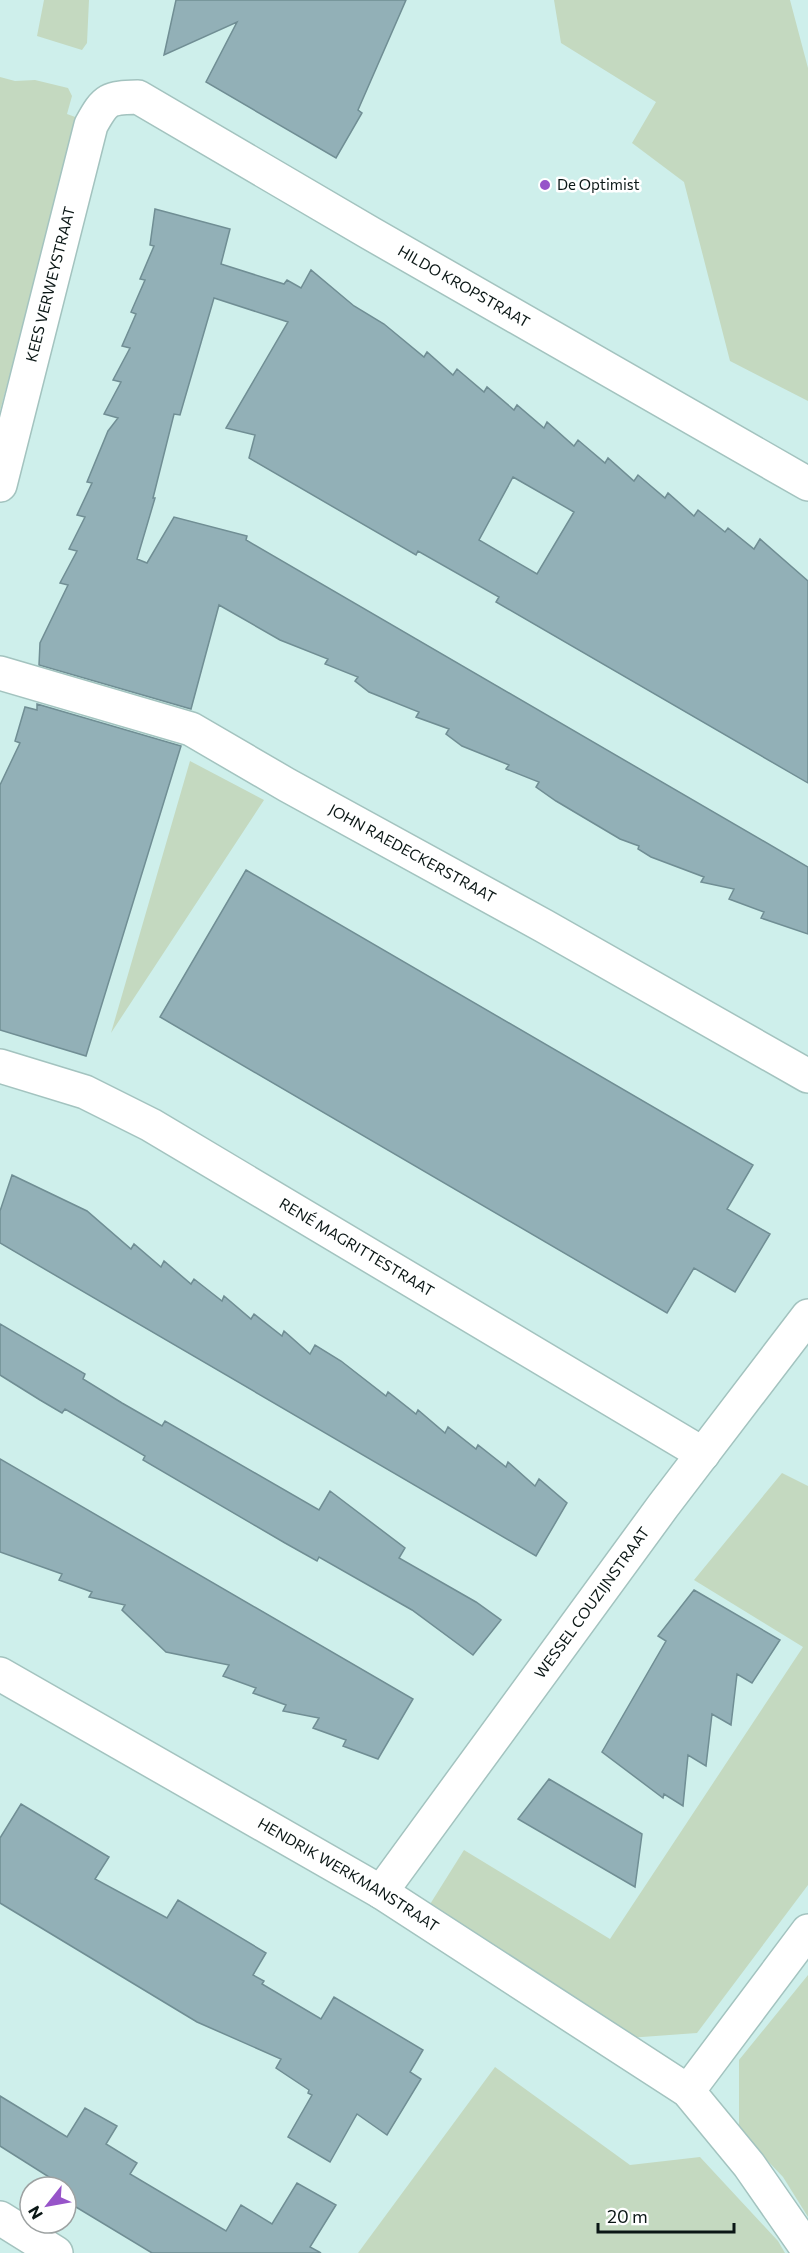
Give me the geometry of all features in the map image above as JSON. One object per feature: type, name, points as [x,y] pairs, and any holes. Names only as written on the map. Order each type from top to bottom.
[{"type":"street","name":"HILDO KROPSTRAAT","points":[[118,98],[138,97],[808,484]]},
{"type":"street","name":"KEES VERWEYSTRAAT","points":[[0,485],[91,125],[103,104],[118,98]]},
{"type":"street","name":"JOHN RAEDECKERSTRAAT","points":[[0,673],[191,729],[808,1076]]},
{"type":"street","name":"RENÉ MAGRITTESTRAAT","points":[[0,1066],[86,1092],[151,1125],[703,1454]]},
{"type":"street","name":"WESSEL COUZIJNSTRAAT","points":[[381,1892],[703,1454],[808,1316]]},
{"type":"street","name":"HENDRIK WERKMANSTRAAT","points":[[0,1674],[381,1892],[688,2091],[749,2164],[808,2250]]},
{"type":"street","points":[[688,2091],[808,1931]]},
{"type":"street","points":[[0,2218],[56,2253]]},
{"type":"green space","points":[[44,0],[89,0],[87,43],[82,50],[37,36]]},
{"type":"green space","points":[[554,0],[790,0],[808,68],[808,401],[730,361],[684,182],[632,143],[656,102],[561,43]]},
{"type":"green space","points":[[0,77],[15,81],[35,80],[68,88],[72,96],[67,114],[78,118],[0,411]]},
{"type":"green space","points":[[190,761],[264,800],[111,1033]]},
{"type":"green space","points":[[782,1473],[808,1486],[808,1885],[697,2033],[628,2038],[427,1909],[464,1850],[610,1939],[803,1647],[694,1580]]},
{"type":"green space","points":[[808,1975],[808,2217],[783,2177],[739,2131],[739,2060]]},
{"type":"green space","points":[[495,2067],[630,2165],[700,2157],[778,2241],[785,2253],[358,2253]]},
{"type":"building","points":[[176,0],[406,0],[358,110],[362,113],[336,158],[206,82],[237,22],[164,55]]},
{"type":"building","points":[[155,209],[230,229],[221,264],[284,284],[287,280],[301,288],[311,270],[354,306],[384,324],[424,357],[427,352],[453,375],[457,369],[484,392],[487,387],[514,410],[517,405],[544,428],[547,422],[574,446],[578,440],[605,463],[608,458],[634,481],[638,475],[665,498],[668,493],[694,516],[698,510],[725,532],[728,528],[754,549],[760,539],[808,581],[808,783],[496,602],[499,597],[418,551],[416,555],[249,458],[255,435],[226,428],[288,322],[214,298],[180,415],[174,414],[153,498],[155,498],[137,559],[147,563],[174,517],[247,536],[246,540],[808,867],[808,934],[761,918],[764,912],[729,899],[734,889],[701,882],[704,877],[651,857],[638,849],[639,846],[620,839],[556,801],[536,787],[539,782],[506,769],[509,765],[462,746],[446,734],[449,729],[416,717],[419,712],[369,692],[355,681],[358,677],[325,664],[328,659],[280,640],[219,605],[191,709],[39,665],[40,643],[68,585],[60,583],[77,551],[69,549],[85,517],[77,515],[92,483],[87,482],[108,431],[118,418],[104,414],[121,382],[113,380],[130,348],[122,346],[136,314],[131,312],[145,280],[140,279],[154,246],[150,245]],"holes":[[[513,477],[574,512],[537,574],[479,540]]]},
{"type":"building","points":[[37,704],[181,746],[86,1056],[0,1030],[0,785],[20,743],[15,741],[25,707],[37,710]]},
{"type":"building","points":[[246,870],[753,1165],[727,1209],[770,1234],[735,1292],[694,1268],[667,1313],[160,1017]]},
{"type":"building","points":[[12,1175],[87,1211],[131,1249],[134,1244],[161,1267],[164,1261],[191,1284],[194,1279],[222,1301],[224,1296],[251,1319],[254,1314],[282,1336],[284,1331],[310,1354],[315,1345],[341,1361],[386,1396],[388,1392],[416,1414],[418,1410],[445,1433],[448,1427],[476,1449],[478,1445],[506,1467],[508,1462],[535,1486],[539,1479],[567,1503],[536,1556],[0,1243],[0,1211]]},
{"type":"building","points":[[0,1324],[85,1374],[83,1379],[122,1403],[162,1426],[165,1421],[319,1510],[330,1491],[405,1548],[399,1558],[476,1602],[501,1620],[473,1655],[412,1610],[319,1557],[317,1561],[285,1543],[143,1460],[145,1456],[65,1409],[62,1413],[0,1375]]},
{"type":"building","points":[[0,1459],[413,1699],[378,1759],[343,1746],[346,1740],[313,1728],[319,1718],[283,1711],[286,1705],[253,1693],[256,1688],[223,1676],[229,1665],[166,1652],[122,1610],[125,1605],[89,1597],[92,1592],[59,1580],[62,1574],[0,1552]]},
{"type":"building","points":[[694,1590],[780,1640],[752,1683],[737,1674],[731,1725],[712,1714],[706,1766],[688,1755],[683,1806],[664,1794],[663,1798],[602,1752],[666,1641],[658,1636]]},
{"type":"building","points":[[549,1779],[642,1834],[635,1887],[518,1819]]},
{"type":"building","points":[[21,1804],[109,1857],[95,1879],[167,1918],[178,1900],[266,1953],[253,1975],[264,1981],[262,1984],[321,2019],[334,1997],[423,2050],[410,2072],[421,2079],[387,2135],[357,2114],[330,2162],[288,2137],[312,2095],[308,2093],[309,2090],[276,2068],[281,2059],[197,2022],[0,1903],[0,1838]]},
{"type":"building","points":[[0,2096],[67,2137],[85,2108],[117,2126],[106,2144],[137,2163],[130,2174],[226,2231],[241,2205],[272,2224],[297,2183],[336,2205],[310,2247],[321,2253],[152,2253],[78,2208],[78,2175],[46,2175],[0,2146]]},
{"type":"place","name":"De Optimist","points":[[545,185]]}]
